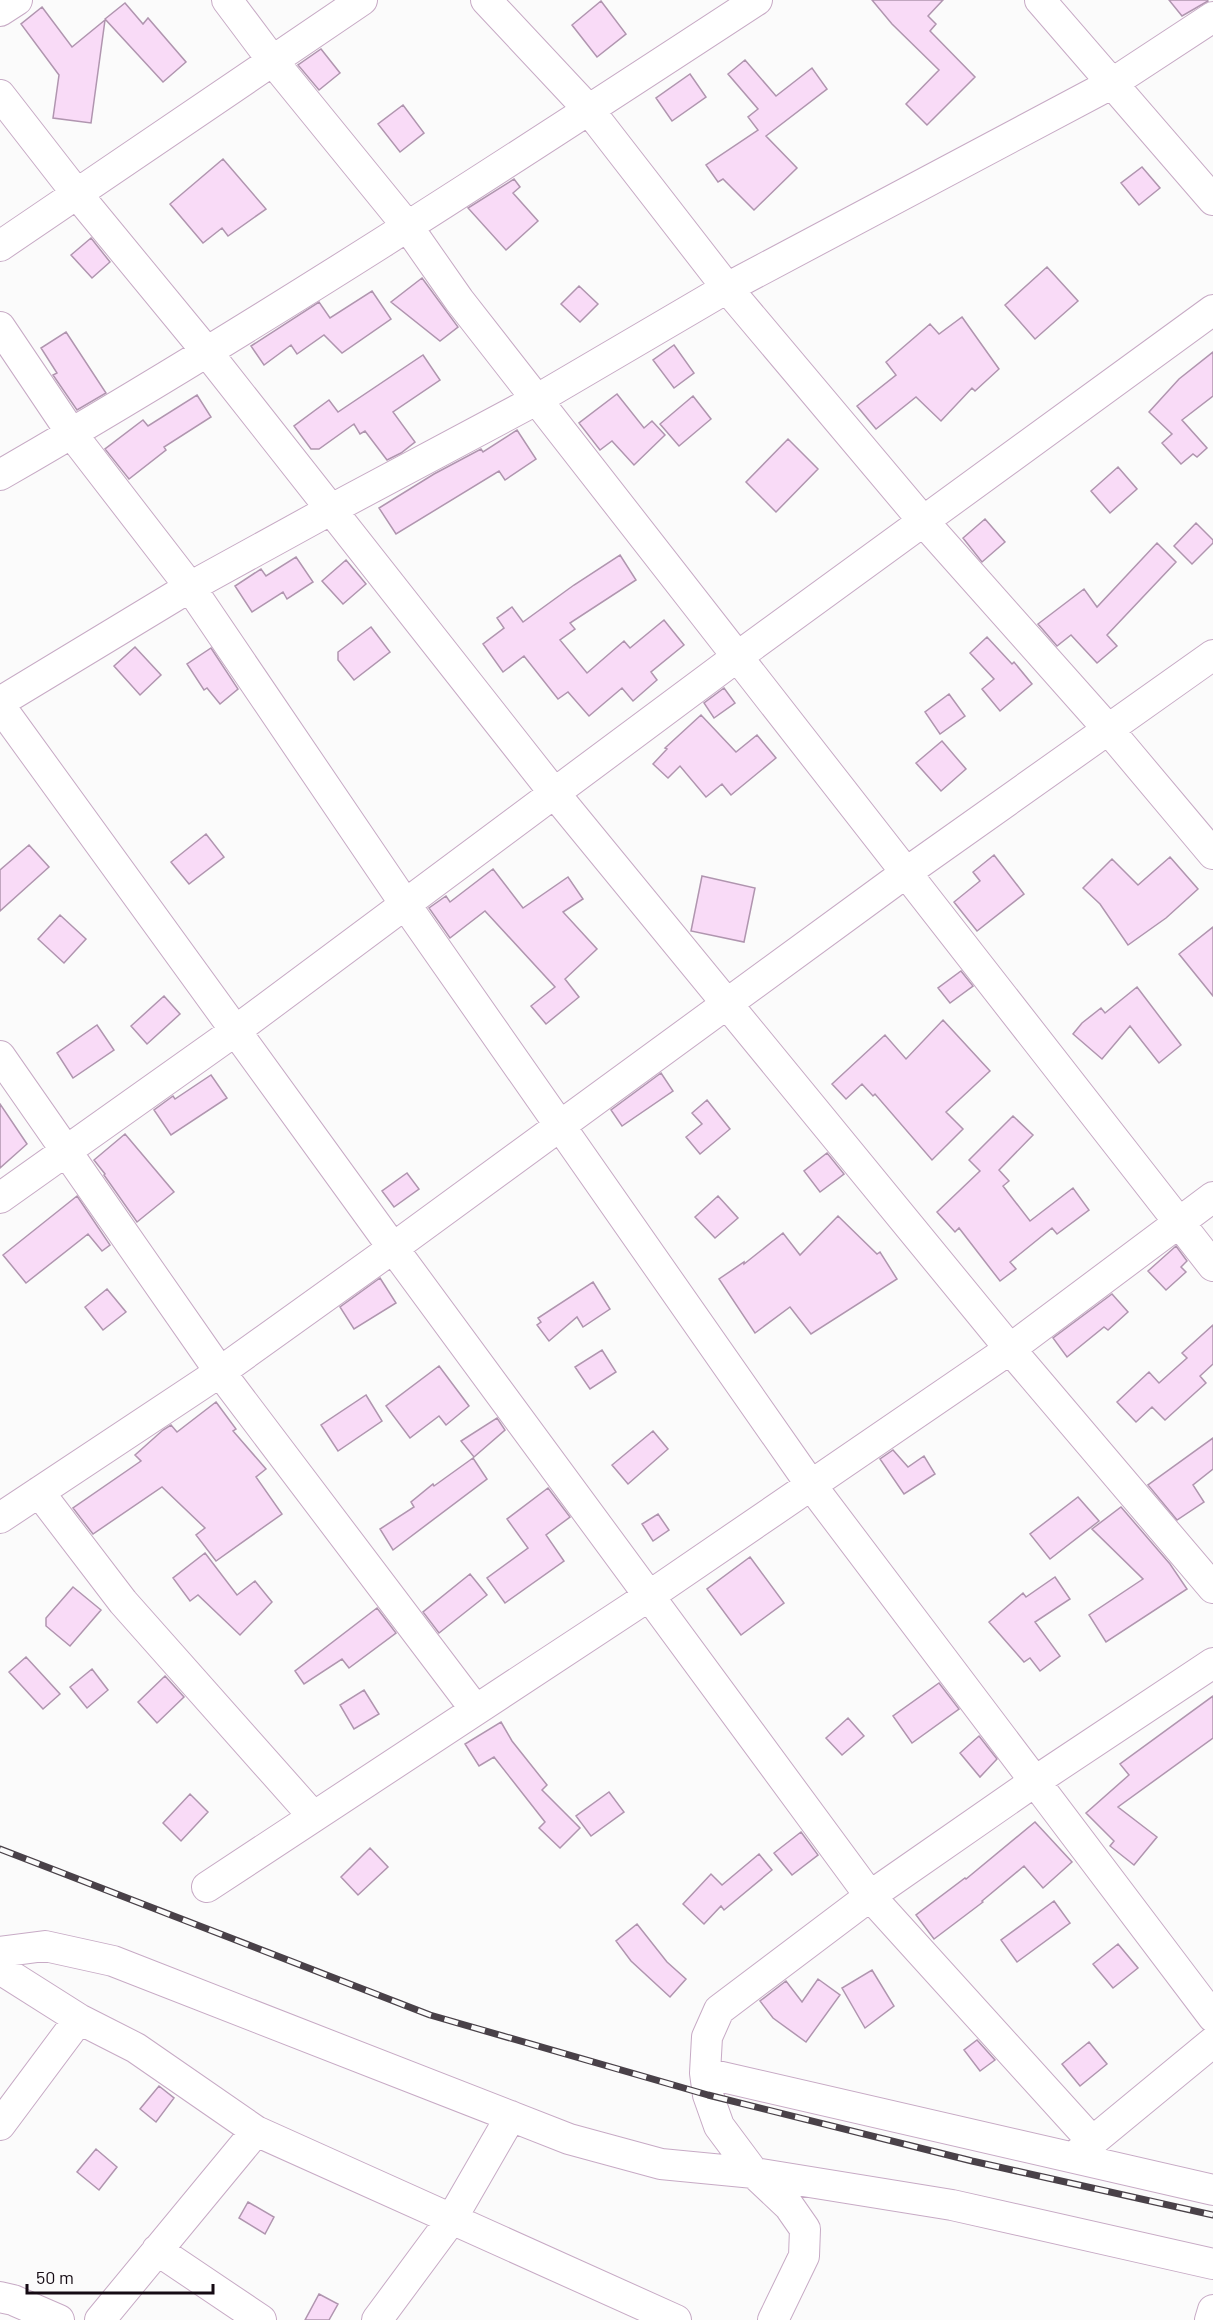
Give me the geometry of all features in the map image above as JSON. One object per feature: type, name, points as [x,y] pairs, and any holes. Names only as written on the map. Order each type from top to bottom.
[{"type":"street","points":[[0,12],[17,0]]},
{"type":"street","points":[[227,0],[272,60],[408,227],[459,300],[536,400],[1213,1266]]},
{"type":"street","points":[[0,246],[362,0]]},
{"type":"street","points":[[486,0],[589,110],[727,288],[924,522],[1108,729],[1213,854]]},
{"type":"street","points":[[0,475],[207,352],[408,227],[757,0]]},
{"type":"street","points":[[1041,0],[1213,200]]},
{"type":"street","points":[[1082,2150],[870,1896],[393,1248],[0,704],[190,587],[536,400],[727,288],[1111,84],[1213,17]]},
{"type":"street","points":[[0,95],[77,194],[207,352],[555,794],[1010,1349],[1213,1588]]},
{"type":"street","points":[[0,1198],[235,1031],[737,657],[1213,310]]},
{"type":"street","points":[[0,327],[72,434],[190,587],[405,904],[811,1485],[1213,2017]]},
{"type":"street","points":[[0,1518],[220,1372],[907,872],[1213,655]]},
{"type":"street","points":[[0,1056],[220,1372],[476,1709]]},
{"type":"street","points":[[207,1887],[649,1596],[1010,1349],[1213,1197]]},
{"type":"street","points":[[39,1492],[123,1602],[314,1816]]},
{"type":"street","points":[[773,2320],[804,2256],[805,2229],[789,2206],[754,2173],[719,2126],[708,2095],[705,2073],[706,2037],[719,2010],[870,1896],[1034,1782],[1213,1663]]},
{"type":"street","points":[[0,1952],[45,1946],[113,1961],[568,2139],[661,2164],[754,2173],[952,2205],[1213,2264]]},
{"type":"street","points":[[0,1969],[79,2019],[136,2048],[256,2131],[676,2320]]},
{"type":"street","points":[[0,2125],[79,2019]]},
{"type":"street","points":[[1082,2150],[1213,2042]]},
{"type":"street","points":[[705,2073],[1082,2150],[1213,2190]]},
{"type":"street","points":[[377,2320],[451,2220],[511,2116]]},
{"type":"street","points":[[100,2320],[256,2131]]},
{"type":"street","points":[[157,2250],[261,2320]]},
{"type":"street","points":[[0,2297],[14,2300],[60,2320]]},
{"type":"street","points":[[1210,2320],[1213,2310]]},
{"type":"building","points":[[872,0],[943,0],[928,16],[936,24],[930,31],[975,77],[927,125],[906,104],[939,70],[892,24]]},
{"type":"building","points":[[1169,0],[1207,0],[1208,1],[1182,16]]},
{"type":"building","points":[[601,1],[626,34],[597,57],[572,25]]},
{"type":"building","points":[[125,3],[143,24],[148,18],[186,62],[163,82],[105,19]]},
{"type":"building","points":[[42,7],[72,47],[105,20],[91,123],[53,118],[59,75],[21,24]]},
{"type":"building","points":[[321,49],[340,73],[319,90],[298,65]]},
{"type":"building","points":[[745,60],[776,96],[812,68],[827,89],[766,136],[797,168],[754,210],[723,179],[718,182],[706,165],[758,130],[748,117],[758,109],[728,74]]},
{"type":"building","points":[[690,74],[706,97],[672,121],[656,98]]},
{"type":"building","points":[[403,105],[424,133],[400,152],[378,124]]},
{"type":"building","points":[[223,159],[266,209],[228,236],[222,228],[203,243],[170,204]]},
{"type":"building","points":[[1142,167],[1160,188],[1139,205],[1121,183]]},
{"type":"building","points":[[514,179],[520,187],[513,193],[538,221],[506,250],[468,208]]},
{"type":"building","points":[[91,238],[110,262],[92,278],[71,255]]},
{"type":"building","points":[[1047,267],[1078,301],[1035,339],[1005,305]]},
{"type":"building","points":[[422,278],[458,327],[440,341],[391,302]]},
{"type":"building","points":[[579,286],[598,304],[580,322],[561,304]]},
{"type":"building","points":[[372,291],[391,319],[342,353],[324,335],[297,354],[291,345],[264,365],[251,346],[319,302],[330,318]]},
{"type":"building","points":[[962,317],[999,369],[975,391],[972,388],[941,421],[916,397],[876,429],[857,406],[896,375],[886,362],[930,324],[939,334]]},
{"type":"building","points":[[66,332],[106,393],[77,410],[53,375],[57,373],[41,348]]},
{"type":"building","points":[[674,345],[694,373],[674,388],[653,360]]},
{"type":"building","points":[[1213,352],[1213,396],[1182,420],[1207,448],[1197,457],[1193,454],[1181,464],[1162,443],[1172,434],[1149,412],[1179,379]]},
{"type":"building","points":[[423,355],[440,380],[393,412],[415,442],[401,453],[387,460],[365,431],[360,434],[354,424],[319,449],[311,449],[294,426],[329,400],[338,412]]},
{"type":"building","points":[[617,394],[644,428],[652,421],[665,435],[634,465],[612,441],[600,450],[579,423]]},
{"type":"building","points":[[197,395],[211,417],[164,447],[166,450],[129,479],[105,449],[143,420],[148,426]]},
{"type":"building","points":[[693,396],[711,419],[679,446],[660,424]]},
{"type":"building","points":[[517,430],[536,459],[505,480],[499,471],[396,534],[379,508],[434,474],[481,449],[483,452]]},
{"type":"building","points":[[788,439],[818,469],[776,512],[746,482]]},
{"type":"building","points":[[1118,467],[1137,489],[1110,513],[1091,491]]},
{"type":"building","points":[[985,519],[1005,542],[982,562],[963,538]]},
{"type":"building","points":[[1196,523],[1213,540],[1213,543],[1192,564],[1174,546]]},
{"type":"building","points":[[1157,543],[1176,562],[1107,635],[1117,646],[1097,663],[1071,635],[1057,646],[1038,624],[1084,589],[1097,607]]},
{"type":"building","points":[[620,555],[636,580],[570,623],[575,629],[560,640],[587,673],[624,641],[630,648],[664,620],[684,645],[651,672],[657,680],[633,701],[622,688],[589,716],[568,692],[558,699],[524,656],[503,672],[483,644],[504,628],[497,618],[512,607],[523,622]]},
{"type":"building","points":[[296,557],[313,582],[287,599],[283,592],[252,612],[235,586],[261,569],[266,576]]},
{"type":"building","points":[[346,560],[366,584],[343,604],[322,581]]},
{"type":"building","points":[[371,627],[390,652],[354,680],[338,660],[338,652]]},
{"type":"building","points":[[987,637],[1012,664],[1014,662],[1032,684],[1000,711],[982,689],[994,679],[970,653]]},
{"type":"building","points":[[135,647],[161,675],[140,695],[114,666]]},
{"type":"building","points":[[211,648],[238,689],[220,704],[207,688],[204,690],[187,664]]},
{"type":"building","points":[[724,688],[735,703],[714,718],[704,703]]},
{"type":"building","points":[[949,694],[965,716],[940,734],[925,712]]},
{"type":"building","points":[[701,715],[736,752],[757,735],[776,758],[731,795],[722,784],[706,797],[680,766],[668,778],[653,764],[667,749],[665,748]]},
{"type":"building","points":[[942,741],[966,769],[941,791],[916,763]]},
{"type":"building","points":[[206,834],[224,857],[189,884],[171,862]]},
{"type":"building","points":[[29,845],[49,867],[0,911],[0,870]]},
{"type":"building","points":[[994,855],[1024,894],[977,931],[954,902],[980,881],[973,872]]},
{"type":"building","points":[[1170,857],[1198,889],[1166,918],[1128,945],[1100,904],[1083,888],[1112,859],[1138,885]]},
{"type":"building","points":[[493,869],[523,908],[568,877],[583,899],[563,912],[597,949],[565,979],[579,997],[546,1024],[531,1006],[555,987],[485,911],[450,938],[429,908],[446,896],[450,902]]},
{"type":"building","points":[[702,876],[755,888],[744,942],[691,931]]},
{"type":"building","points":[[60,915],[86,939],[64,963],[38,939]]},
{"type":"building","points":[[1213,927],[1213,996],[1179,954]]},
{"type":"building","points":[[961,971],[973,986],[950,1003],[938,988]]},
{"type":"building","points":[[1137,987],[1181,1045],[1159,1063],[1130,1026],[1102,1059],[1073,1034],[1082,1023],[1101,1008],[1105,1013]]},
{"type":"building","points":[[164,996],[180,1014],[147,1044],[131,1026]]},
{"type":"building","points":[[943,1020],[990,1071],[946,1112],[963,1129],[932,1160],[875,1094],[873,1096],[862,1084],[846,1099],[832,1084],[885,1035],[906,1059]]},
{"type":"building","points":[[97,1025],[114,1050],[73,1078],[57,1053]]},
{"type":"building","points":[[661,1073],[673,1091],[622,1126],[611,1110]]},
{"type":"building","points":[[211,1075],[227,1098],[171,1135],[154,1110],[173,1096],[175,1099]]},
{"type":"building","points":[[707,1100],[730,1129],[700,1154],[686,1137],[702,1124],[692,1113]]},
{"type":"building","points":[[0,1104],[27,1144],[0,1168]]},
{"type":"building","points":[[1013,1116],[1033,1135],[999,1170],[1009,1181],[1003,1186],[1030,1221],[1073,1188],[1089,1210],[1057,1234],[1052,1228],[1010,1262],[1016,1269],[1000,1281],[959,1228],[955,1232],[937,1212],[980,1171],[969,1160]]},
{"type":"building","points":[[125,1134],[174,1192],[137,1222],[94,1160]]},
{"type":"building","points":[[827,1153],[844,1174],[820,1192],[804,1171]]},
{"type":"building","points":[[407,1173],[419,1189],[394,1207],[382,1191]]},
{"type":"building","points":[[77,1196],[110,1245],[102,1251],[88,1234],[26,1283],[3,1255]]},
{"type":"building","points":[[718,1196],[738,1218],[715,1238],[695,1217]]},
{"type":"building","points":[[838,1216],[877,1254],[880,1252],[897,1279],[811,1334],[790,1307],[755,1333],[719,1279],[744,1262],[744,1264],[783,1233],[800,1255]]},
{"type":"building","points":[[1176,1246],[1187,1261],[1181,1267],[1186,1272],[1166,1290],[1148,1271]]},
{"type":"building","points":[[380,1278],[396,1303],[354,1329],[340,1307]]},
{"type":"building","points":[[593,1282],[610,1309],[583,1327],[577,1317],[549,1341],[537,1325],[541,1322],[538,1318]]},
{"type":"building","points":[[107,1289],[126,1312],[103,1330],[85,1307]]},
{"type":"building","points":[[1112,1294],[1128,1312],[1108,1330],[1104,1327],[1067,1357],[1053,1338]]},
{"type":"building","points":[[1213,1325],[1213,1364],[1200,1376],[1206,1383],[1165,1420],[1152,1407],[1136,1422],[1117,1402],[1149,1372],[1159,1383],[1187,1358],[1182,1353]]},
{"type":"building","points":[[602,1350],[616,1372],[590,1389],[575,1367]]},
{"type":"building","points":[[439,1366],[469,1406],[446,1425],[439,1416],[410,1438],[386,1406]]},
{"type":"building","points":[[366,1395],[382,1421],[338,1451],[321,1425]]},
{"type":"building","points":[[216,1402],[236,1429],[233,1431],[266,1469],[256,1477],[282,1514],[216,1561],[196,1535],[205,1528],[162,1487],[93,1534],[73,1508],[141,1461],[135,1455],[163,1430],[171,1425],[177,1432]]},
{"type":"building","points":[[497,1418],[505,1430],[474,1457],[461,1441]]},
{"type":"building","points":[[653,1431],[668,1449],[628,1484],[612,1465]]},
{"type":"building","points":[[1213,1438],[1213,1469],[1193,1485],[1204,1502],[1177,1520],[1148,1485]]},
{"type":"building","points":[[893,1450],[908,1467],[924,1456],[935,1474],[904,1494],[880,1459]]},
{"type":"building","points":[[473,1458],[487,1479],[393,1550],[380,1529],[414,1507],[411,1502],[433,1484],[434,1486]]},
{"type":"building","points":[[548,1488],[570,1517],[546,1535],[564,1561],[505,1603],[487,1578],[528,1548],[507,1519]]},
{"type":"building","points":[[1078,1497],[1099,1521],[1050,1559],[1030,1534]]},
{"type":"building","points":[[1121,1507],[1170,1564],[1187,1589],[1106,1642],[1089,1615],[1143,1579],[1092,1529]]},
{"type":"building","points":[[658,1514],[669,1530],[653,1541],[642,1524]]},
{"type":"building","points":[[205,1553],[237,1595],[255,1581],[272,1602],[240,1635],[198,1595],[190,1601],[173,1578]]},
{"type":"building","points":[[750,1557],[784,1603],[741,1635],[707,1589]]},
{"type":"building","points":[[470,1574],[487,1595],[439,1633],[423,1612]]},
{"type":"building","points":[[1055,1577],[1070,1599],[1035,1622],[1060,1656],[1040,1671],[1030,1658],[1024,1662],[989,1622],[1023,1593],[1026,1597]]},
{"type":"building","points":[[73,1587],[101,1610],[70,1646],[46,1626],[46,1618]]},
{"type":"building","points":[[377,1608],[396,1633],[349,1668],[342,1659],[304,1684],[295,1671]]},
{"type":"building","points":[[26,1657],[60,1694],[43,1709],[9,1672]]},
{"type":"building","points":[[92,1669],[108,1690],[87,1708],[70,1687]]},
{"type":"building","points":[[165,1676],[184,1697],[157,1723],[138,1702]]},
{"type":"building","points":[[939,1683],[959,1709],[912,1743],[893,1716]]},
{"type":"building","points":[[364,1690],[379,1714],[354,1729],[340,1705]]},
{"type":"building","points":[[1213,1696],[1213,1738],[1118,1807],[1157,1837],[1134,1865],[1110,1846],[1114,1841],[1086,1813],[1129,1775],[1120,1764]]},
{"type":"building","points":[[848,1718],[864,1736],[842,1755],[826,1738]]},
{"type":"building","points":[[501,1722],[512,1741],[547,1785],[542,1790],[580,1828],[560,1848],[539,1828],[545,1822],[494,1757],[479,1766],[465,1744]]},
{"type":"building","points":[[979,1736],[997,1759],[980,1777],[960,1753]]},
{"type":"building","points":[[609,1792],[624,1812],[591,1836],[576,1816]]},
{"type":"building","points":[[190,1794],[208,1812],[181,1841],[163,1823]]},
{"type":"building","points":[[1035,1822],[1072,1862],[1043,1888],[1024,1866],[983,1902],[934,1939],[916,1915],[966,1879]]},
{"type":"building","points":[[801,1832],[818,1855],[792,1875],[774,1853]]},
{"type":"building","points":[[370,1848],[388,1867],[358,1895],[341,1877]]},
{"type":"building","points":[[759,1854],[772,1870],[724,1910],[721,1906],[704,1924],[683,1904],[711,1874],[722,1885]]},
{"type":"building","points":[[1054,1901],[1070,1923],[1017,1962],[1001,1940]]},
{"type":"building","points":[[637,1924],[667,1962],[686,1979],[670,1997],[631,1961],[616,1941]]},
{"type":"building","points":[[1118,1944],[1138,1968],[1113,1988],[1093,1964]]},
{"type":"building","points":[[872,1970],[894,2006],[865,2028],[842,1988]]},
{"type":"building","points":[[818,1979],[840,1995],[806,2042],[773,2018],[760,2001],[786,1981],[802,2002]]},
{"type":"building","points":[[977,2040],[995,2060],[980,2071],[964,2050]]},
{"type":"building","points":[[1089,2042],[1107,2064],[1080,2086],[1062,2064]]},
{"type":"building","points":[[159,2086],[174,2098],[156,2122],[140,2109]]},
{"type":"building","points":[[96,2149],[117,2167],[99,2190],[77,2172]]},
{"type":"building","points":[[248,2202],[274,2217],[265,2234],[239,2218]]},
{"type":"building","points":[[319,2294],[338,2304],[329,2320],[305,2320]]},
{"type":"railway","points":[[0,1849],[430,2015],[708,2095],[972,2161],[1213,2215]]}]
